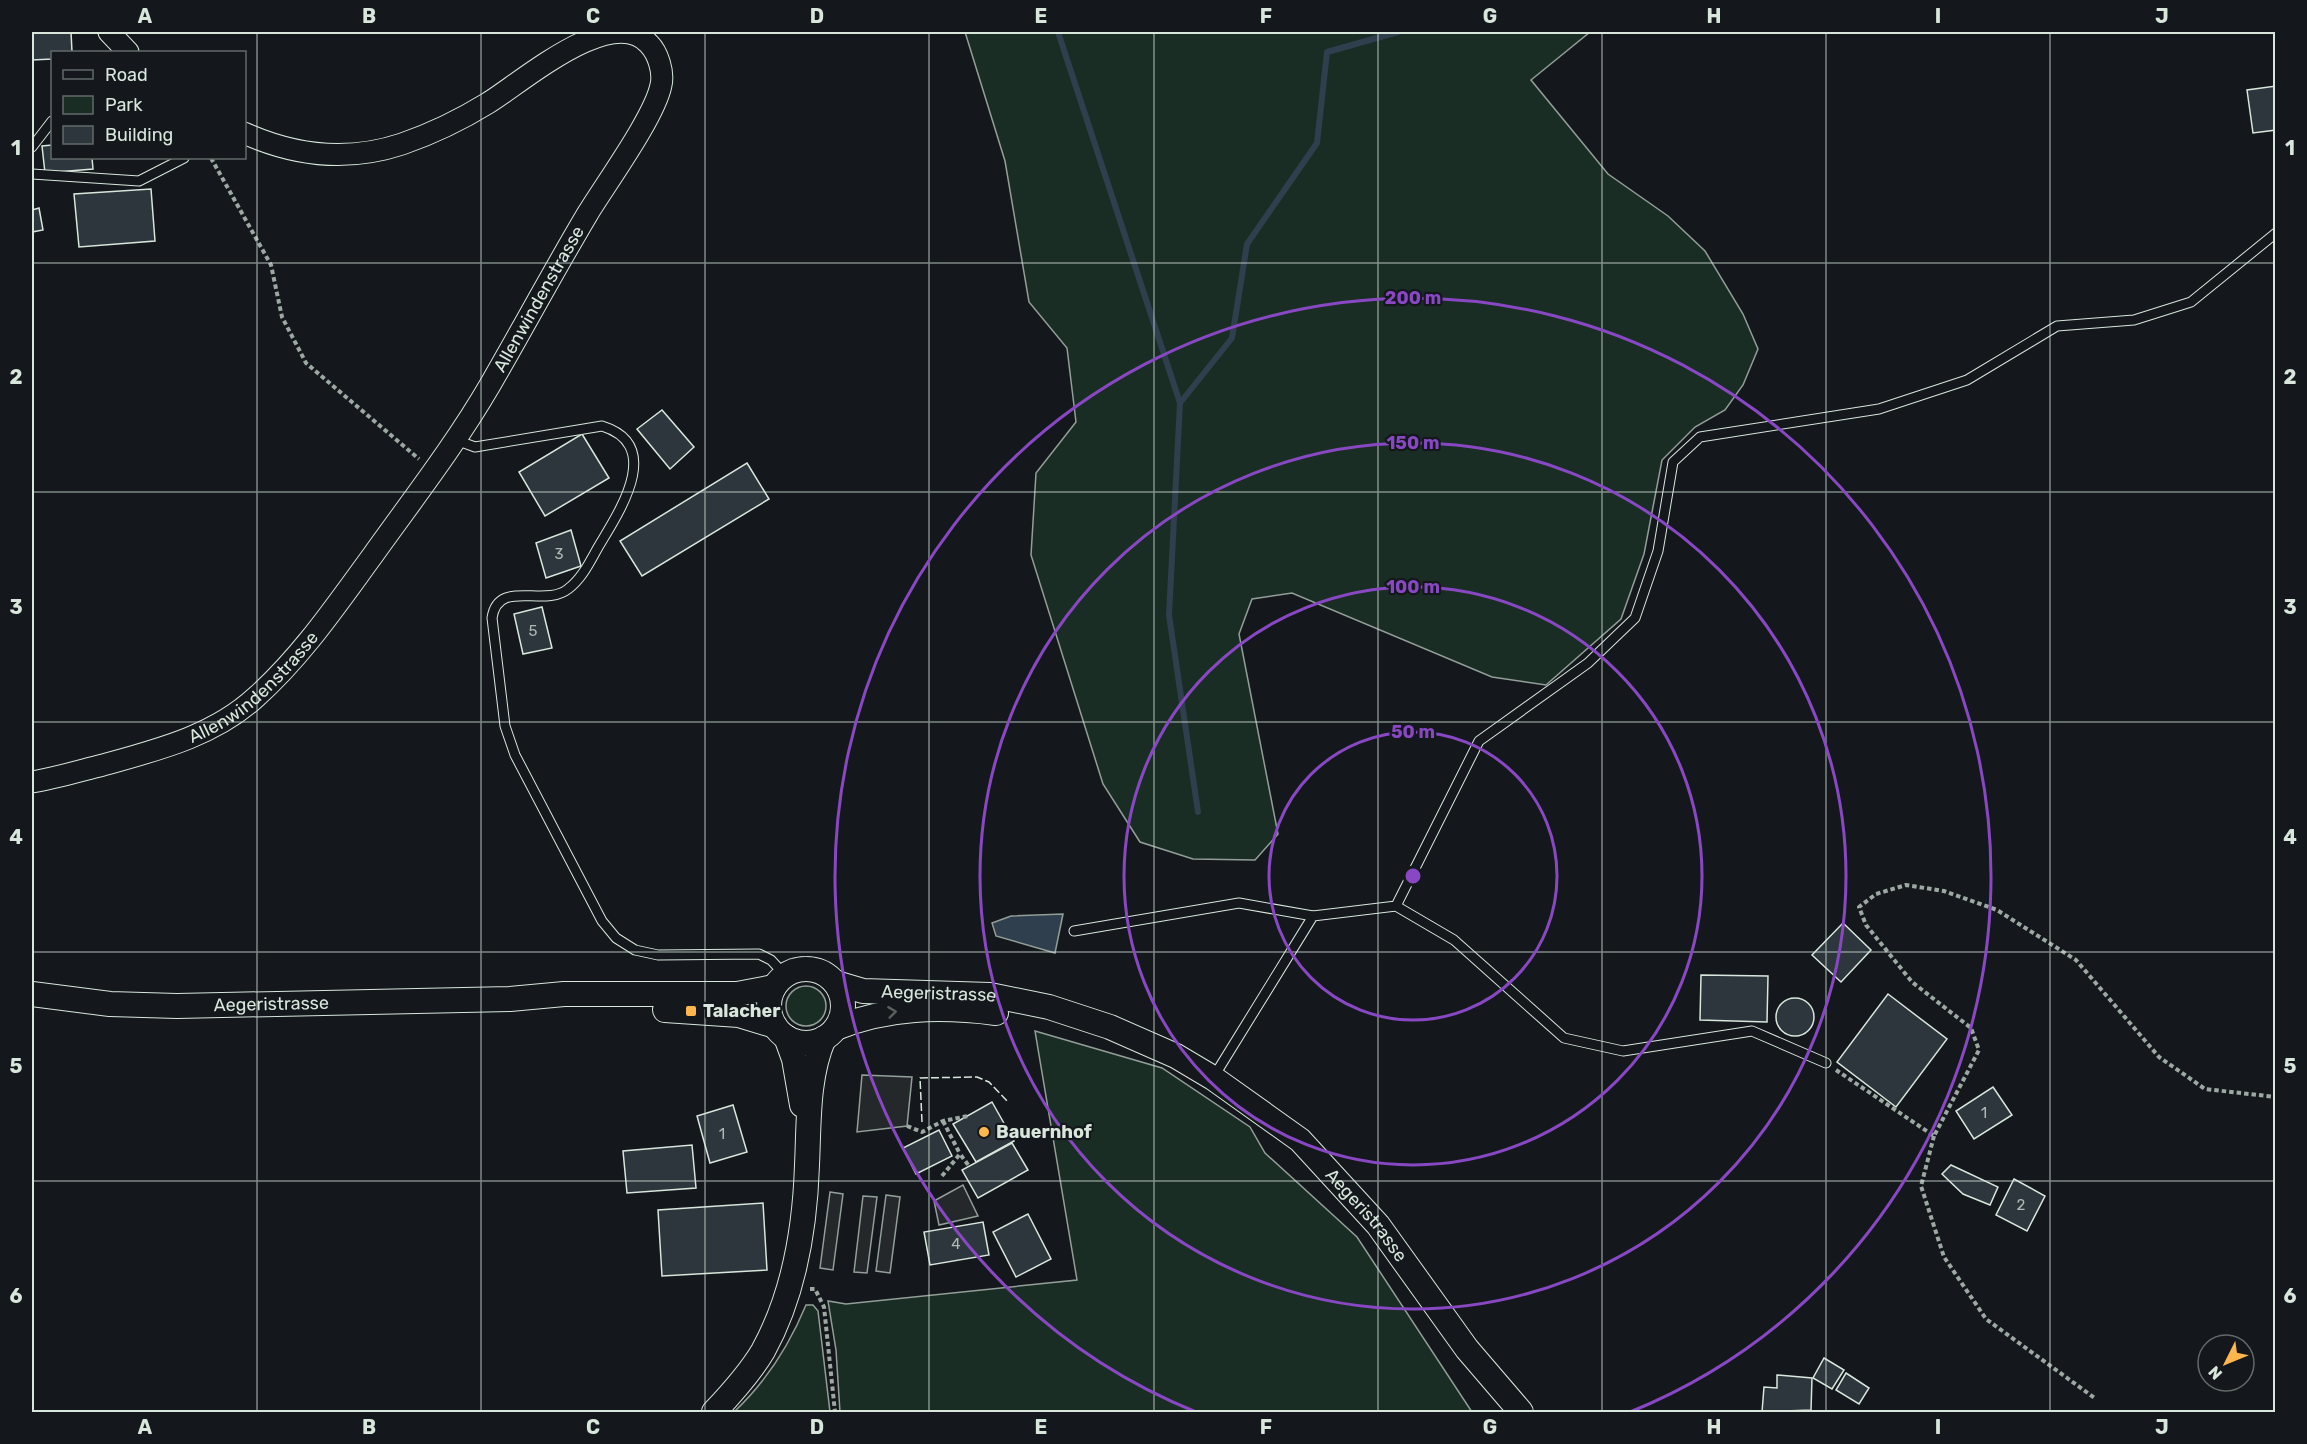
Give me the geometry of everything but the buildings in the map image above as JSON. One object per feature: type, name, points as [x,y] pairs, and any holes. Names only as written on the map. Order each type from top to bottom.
[{"type":"main road","name":"Aegeristrasse","points":[[32,994],[110,1004],[177,1006],[510,999],[564,994],[737,994],[795,970],[818,970],[836,975],[863,991],[951,992],[1028,1002],[1110,1027],[1176,1056],[1269,1116],[1308,1149],[1378,1226],[1467,1349],[1521,1413]]},
{"type":"main road","points":[[714,1413],[762,1352],[789,1288],[803,1216],[807,1143],[817,1054],[840,1021],[843,1003],[836,975]]},
{"type":"main road","points":[[779,976],[769,1006],[781,1031],[797,1076],[807,1143]]},
{"type":"main road","name":"Aegeristrasse","points":[[510,999],[561,1006],[739,1015],[809,1043],[871,1015],[898,1011],[974,1010],[1068,1025],[1176,1056]]},
{"type":"street","name":"Allenwindenstrasse","points":[[32,782],[183,741],[210,730],[255,699],[323,625],[456,440],[647,116],[662,84],[660,62],[650,44],[628,32],[598,35],[548,63],[488,104],[400,145],[349,155],[313,155],[267,143],[246,134]]},
{"type":"lane","points":[[32,147],[51,122]]},
{"type":"lane","points":[[32,174],[140,180],[182,159]]},
{"type":"lane","points":[[1396,906],[1479,741],[1588,663],[1635,618],[1658,551],[1673,462],[1700,437],[1879,410],[1967,380],[2057,326],[2134,321],[2191,302],[2276,233]]},
{"type":"lane","points":[[456,440],[475,447],[602,426],[615,430],[632,451],[634,465],[626,500],[579,579],[567,590],[554,596],[511,595],[501,599],[494,607],[492,618],[505,726],[515,755],[557,836],[602,921],[616,938],[635,950],[658,955],[759,954],[779,976]]},
{"type":"lane","points":[[1074,931],[1239,903],[1313,916],[1396,906],[1454,940],[1564,1038],[1623,1051],[1752,1031],[1826,1063]]},
{"type":"lane","points":[[1213,1078],[1313,916]]},
{"type":"path","points":[[212,159],[271,265],[282,317],[306,363],[433,471]]},
{"type":"path","points":[[2096,1399],[1986,1319],[1944,1257],[1921,1186],[1934,1136],[1979,1050],[1971,1028],[1912,982],[1866,925],[1859,907],[1876,894],[1906,885],[1944,891],[1997,910],[2076,960],[2158,1057],[2205,1089],[2276,1097]]},
{"type":"path","points":[[779,976],[793,959],[808,958],[836,975]]},
{"type":"path","points":[[1826,1063],[1934,1136]]},
{"type":"path","points":[[908,1126],[922,1132],[943,1121],[968,1116]]},
{"type":"path","points":[[943,1121],[969,1166]]},
{"type":"path","points":[[942,1176],[960,1154]]},
{"type":"path","points":[[789,1288],[815,1289],[824,1307],[835,1413]]},
{"type":"green space","points":[[965,32],[1590,32],[1531,80],[1608,174],[1668,216],[1705,251],[1743,314],[1758,349],[1743,385],[1725,410],[1695,427],[1662,460],[1644,554],[1621,619],[1546,685],[1492,677],[1292,593],[1252,599],[1239,634],[1278,834],[1255,860],[1193,859],[1140,842],[1103,784],[1031,555],[1036,473],[1076,422],[1067,348],[1029,302],[1005,161]]},
{"type":"green space","points":[[806,986],[814,987],[820,992],[825,998],[825,1014],[820,1020],[814,1025],[806,1026],[798,1025],[792,1020],[787,1014],[786,1006],[787,998],[792,992],[798,987]]},
{"type":"green space","points":[[1035,1031],[1162,1068],[1250,1127],[1265,1153],[1357,1237],[1472,1412],[840,1412],[836,1350],[828,1301],[846,1304],[1077,1280]]},
{"type":"green space","points":[[806,1305],[813,1305],[818,1311],[830,1412],[734,1412],[776,1363]]},
{"type":"shaded area","points":[[862,1075],[912,1077],[907,1126],[857,1132]]},
{"type":"shaded area","points":[[963,1185],[978,1216],[939,1225],[934,1201]]},
{"type":"shaded area","points":[[830,1192],[843,1194],[833,1270],[820,1268]]},
{"type":"shaded area","points":[[886,1195],[900,1197],[890,1273],[876,1271]]},
{"type":"shaded area","points":[[863,1196],[877,1197],[867,1273],[854,1272]]},
{"type":"water","points":[[1063,914],[1055,953],[996,936],[992,923],[1011,916]]},
{"type":"waterway","points":[[1058,32],[1180,403],[1169,615],[1198,812]]},
{"type":"waterway","points":[[1180,403],[1232,338],[1247,244],[1317,143],[1327,52],[1398,32]]},
{"type":"fence","points":[[922,1122],[920,1078],[977,1077],[989,1082],[1008,1102]]},
{"type":"place","name":"Talacher","points":[[691,1011]]},
{"type":"place","name":"Bauernhof","points":[[984,1132]]}]
